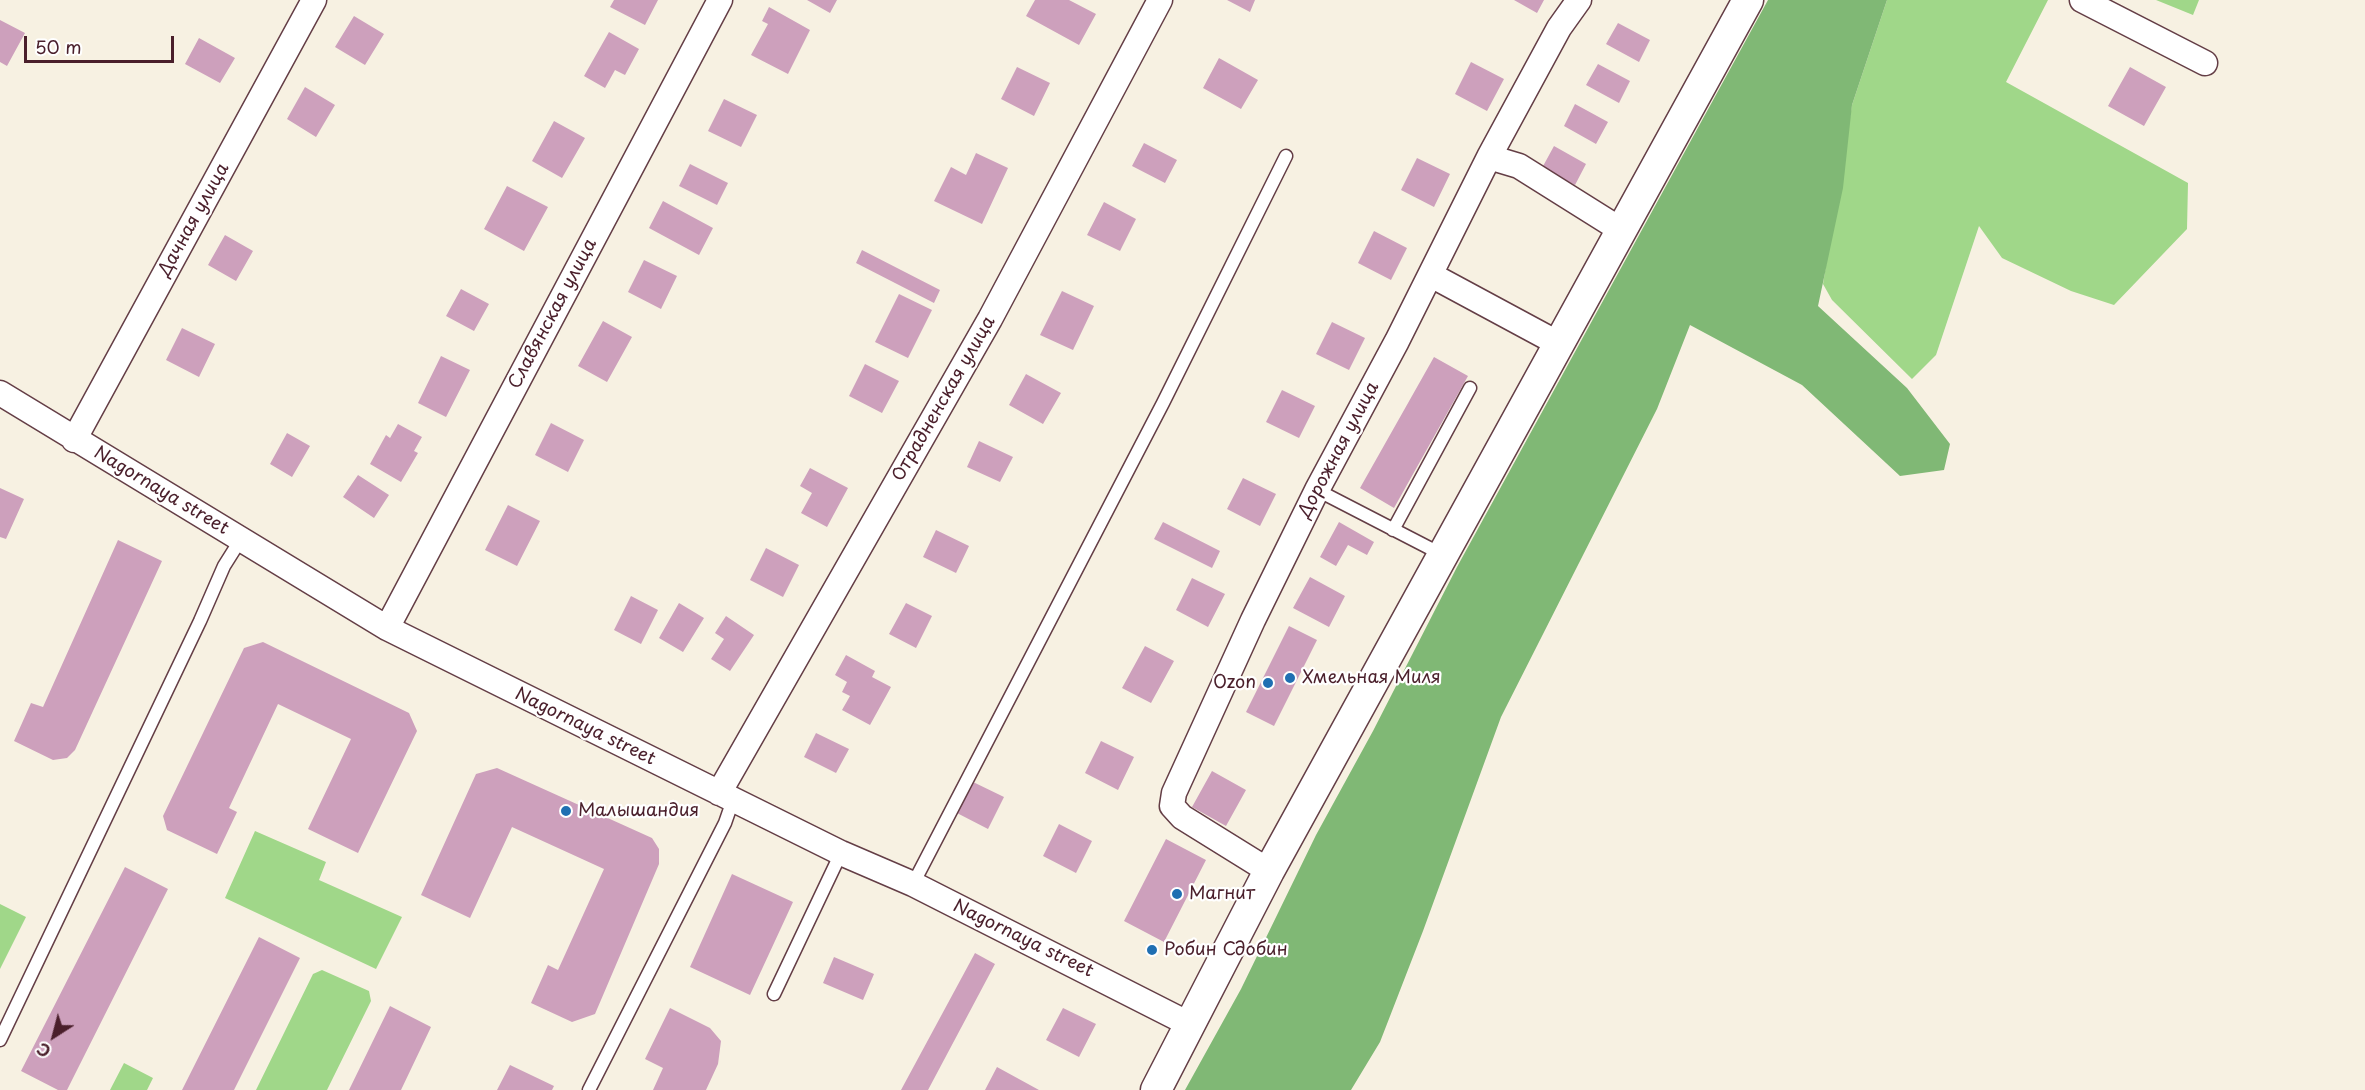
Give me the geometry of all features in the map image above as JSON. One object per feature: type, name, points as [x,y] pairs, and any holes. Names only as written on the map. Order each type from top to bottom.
[{"type":"street","name":"Дачная улица","points":[[74,440],[314,0]]},
{"type":"street","name":"Славянская улица","points":[[387,628],[720,0]]},
{"type":"street","name":"Отрадненская улица","points":[[726,797],[990,319],[1160,0]]},
{"type":"street","name":"Дорожная улица","points":[[1269,871],[1182,817],[1172,806],[1174,793],[1243,642],[1317,490],[1431,275],[1489,157],[1559,28],[1580,0]]},
{"type":"street","points":[[1156,1090],[1269,871],[1561,345],[1621,230],[1748,0]]},
{"type":"street","points":[[2082,0],[2205,63]]},
{"type":"street","points":[[1489,157],[1519,166],[1621,230]]},
{"type":"street","points":[[1431,275],[1561,345]]},
{"type":"street","name":"Nagornaya street","points":[[0,393],[387,628],[841,853],[913,884],[1191,1025]]},
{"type":"lane","points":[[913,884],[1163,403],[1286,156]]},
{"type":"lane","points":[[1394,530],[1470,388]]},
{"type":"lane","points":[[1317,490],[1444,556]]},
{"type":"lane","points":[[0,1041],[224,566],[241,539]]},
{"type":"lane","points":[[590,1090],[721,830],[726,797]]},
{"type":"lane","points":[[774,994],[841,853]]},
{"type":"green space","points":[[1768,0],[1887,0],[1852,105],[1843,188],[1818,306],[1907,388],[1950,444],[1944,470],[1900,476],[1802,385],[1690,325],[1657,409],[1501,717],[1380,1042],[1351,1090],[1185,1090],[1241,989],[1316,835],[1373,731],[1457,567]]},
{"type":"green space","points":[[1887,0],[2048,0],[2006,82],[2188,183],[2187,229],[2114,305],[2071,291],[2002,258],[1979,226],[1936,355],[1912,379],[1832,300],[1823,284],[1852,105]]},
{"type":"green space","points":[[2156,0],[2199,0],[2193,15]]},
{"type":"green space","points":[[255,831],[326,862],[319,880],[402,917],[376,969],[225,898]]},
{"type":"green space","points":[[0,904],[26,917],[0,969]]},
{"type":"green space","points":[[322,970],[369,991],[371,1001],[327,1090],[256,1090],[313,974]]},
{"type":"green space","points":[[124,1063],[153,1078],[147,1090],[110,1090]]},
{"type":"building","points":[[614,0],[658,0],[645,25],[610,7]]},
{"type":"building","points":[[807,0],[837,0],[830,13]]},
{"type":"building","points":[[1035,0],[1069,0],[1096,14],[1079,45],[1026,16]]},
{"type":"building","points":[[1227,0],[1255,0],[1250,12]]},
{"type":"building","points":[[1514,0],[1544,0],[1537,13]]},
{"type":"building","points":[[769,7],[810,30],[788,74],[751,55],[768,24],[762,21]]},
{"type":"building","points":[[354,16],[384,34],[365,65],[335,47]]},
{"type":"building","points":[[0,20],[25,33],[7,66],[0,62]]},
{"type":"building","points":[[1618,23],[1650,40],[1639,62],[1606,44]]},
{"type":"building","points":[[609,32],[639,49],[625,75],[615,70],[605,88],[584,76]]},
{"type":"building","points":[[199,38],[235,58],[220,83],[185,64]]},
{"type":"building","points":[[1219,58],[1258,80],[1241,109],[1203,88]]},
{"type":"building","points":[[1471,62],[1504,79],[1487,111],[1455,94]]},
{"type":"building","points":[[1598,64],[1630,81],[1619,103],[1586,85]]},
{"type":"building","points":[[1017,67],[1050,83],[1034,116],[1001,99]]},
{"type":"building","points":[[2130,67],[2166,87],[2144,126],[2108,106]]},
{"type":"building","points":[[305,87],[335,105],[316,137],[287,119]]},
{"type":"building","points":[[724,99],[757,115],[741,147],[708,131]]},
{"type":"building","points":[[1575,104],[1608,122],[1596,144],[1564,126]]},
{"type":"building","points":[[554,121],[585,138],[562,178],[532,161]]},
{"type":"building","points":[[1144,143],[1177,160],[1165,183],[1132,166]]},
{"type":"building","points":[[1554,146],[1586,164],[1575,185],[1542,168]]},
{"type":"building","points":[[976,153],[1008,168],[982,224],[934,201],[951,167],[966,175]]},
{"type":"building","points":[[1417,158],[1450,174],[1434,207],[1401,190]]},
{"type":"building","points":[[690,164],[728,183],[717,205],[679,186]]},
{"type":"building","points":[[507,186],[548,207],[524,251],[484,229]]},
{"type":"building","points":[[663,201],[713,228],[699,255],[649,228]]},
{"type":"building","points":[[1104,202],[1136,219],[1120,251],[1087,235]]},
{"type":"building","points":[[1374,231],[1407,248],[1391,280],[1358,263]]},
{"type":"building","points":[[225,235],[253,251],[236,281],[208,265]]},
{"type":"building","points":[[862,250],[940,290],[934,303],[856,263]]},
{"type":"building","points":[[644,260],[677,276],[661,309],[628,292]]},
{"type":"building","points":[[461,289],[489,304],[474,331],[446,316]]},
{"type":"building","points":[[1062,291],[1094,306],[1073,350],[1040,335]]},
{"type":"building","points":[[899,294],[932,310],[908,358],[875,342]]},
{"type":"building","points":[[603,321],[632,337],[607,382],[578,366]]},
{"type":"building","points":[[1332,322],[1365,338],[1349,370],[1316,354]]},
{"type":"building","points":[[182,328],[215,344],[199,377],[166,360]]},
{"type":"building","points":[[441,356],[470,370],[446,417],[418,403]]},
{"type":"building","points":[[1434,357],[1468,376],[1394,508],[1360,488]]},
{"type":"building","points":[[865,364],[899,381],[882,413],[849,396]]},
{"type":"building","points":[[1026,374],[1061,393],[1043,424],[1009,405]]},
{"type":"building","points":[[1282,390],[1315,406],[1299,438],[1266,422]]},
{"type":"building","points":[[551,423],[584,440],[568,472],[535,455]]},
{"type":"building","points":[[398,424],[422,437],[414,451],[418,453],[401,482],[370,464],[386,435],[390,438]]},
{"type":"building","points":[[287,433],[310,446],[292,477],[270,464]]},
{"type":"building","points":[[979,441],[1013,457],[1000,482],[967,467]]},
{"type":"building","points":[[810,468],[848,488],[827,527],[801,513],[812,493],[800,486]]},
{"type":"building","points":[[358,475],[389,495],[374,518],[343,497]]},
{"type":"building","points":[[1243,478],[1276,494],[1260,526],[1227,509]]},
{"type":"building","points":[[0,488],[24,499],[6,539],[0,537]]},
{"type":"building","points":[[508,505],[540,521],[517,566],[485,550]]},
{"type":"building","points":[[1163,522],[1220,551],[1212,568],[1154,539]]},
{"type":"building","points":[[1339,522],[1374,542],[1367,555],[1348,545],[1336,566],[1320,557]]},
{"type":"building","points":[[936,530],[969,546],[956,573],[923,557]]},
{"type":"building","points":[[118,540],[162,561],[75,750],[67,758],[53,760],[14,741],[31,703],[43,707]]},
{"type":"building","points":[[766,548],[799,565],[783,597],[750,580]]},
{"type":"building","points":[[1310,577],[1345,596],[1329,627],[1293,608]]},
{"type":"building","points":[[1192,578],[1225,594],[1208,627],[1176,610]]},
{"type":"building","points":[[631,596],[658,610],[641,644],[614,630]]},
{"type":"building","points":[[679,603],[704,618],[683,652],[659,638]]},
{"type":"building","points":[[906,603],[932,616],[916,648],[889,634]]},
{"type":"building","points":[[726,616],[754,635],[730,671],[711,659],[724,639],[715,633]]},
{"type":"building","points":[[1289,626],[1317,640],[1274,726],[1246,712]]},
{"type":"building","points":[[263,642],[409,713],[417,731],[358,853],[308,829],[351,739],[278,704],[229,808],[237,812],[217,854],[167,830],[163,816],[244,648]]},
{"type":"building","points":[[1145,646],[1174,661],[1151,703],[1122,688]]},
{"type":"building","points":[[846,655],[875,671],[872,677],[891,687],[870,725],[842,710],[850,696],[842,692],[847,682],[835,675]]},
{"type":"building","points":[[816,733],[849,749],[836,773],[804,757]]},
{"type":"building","points":[[1101,741],[1134,757],[1118,790],[1085,773]]},
{"type":"building","points":[[497,768],[652,838],[659,849],[659,864],[595,1014],[572,1022],[531,1003],[548,965],[558,970],[604,869],[512,827],[470,918],[421,895],[476,774]]},
{"type":"building","points":[[1212,771],[1246,790],[1226,826],[1192,807]]},
{"type":"building","points":[[971,781],[1004,797],[988,829],[955,812]]},
{"type":"building","points":[[1059,824],[1092,841],[1076,873],[1043,856]]},
{"type":"building","points":[[1166,839],[1206,860],[1164,942],[1124,921]]},
{"type":"building","points":[[125,867],[168,889],[67,1090],[58,1090],[21,1071]]},
{"type":"building","points":[[732,874],[793,902],[750,995],[690,967]]},
{"type":"building","points":[[259,937],[300,958],[234,1090],[182,1090]]},
{"type":"building","points":[[975,953],[995,964],[928,1090],[901,1090]]},
{"type":"building","points":[[834,957],[874,974],[863,1000],[823,983]]},
{"type":"building","points":[[390,1006],[431,1027],[401,1090],[349,1090]]},
{"type":"building","points":[[670,1008],[710,1028],[721,1041],[718,1064],[706,1090],[653,1090],[663,1068],[645,1059]]},
{"type":"building","points":[[1063,1008],[1096,1024],[1079,1057],[1046,1040]]},
{"type":"building","points":[[510,1065],[554,1086],[552,1090],[497,1090]]},
{"type":"building","points":[[997,1067],[1039,1090],[985,1090]]},
{"type":"place","name":"Хмельная Миля","points":[[1290,678]]},
{"type":"place","name":"Ozon","points":[[1268,683]]},
{"type":"place","name":"Малышандия","points":[[566,811]]},
{"type":"place","name":"Магнит","points":[[1177,894]]},
{"type":"place","name":"Робин Сдобин","points":[[1152,950]]}]
